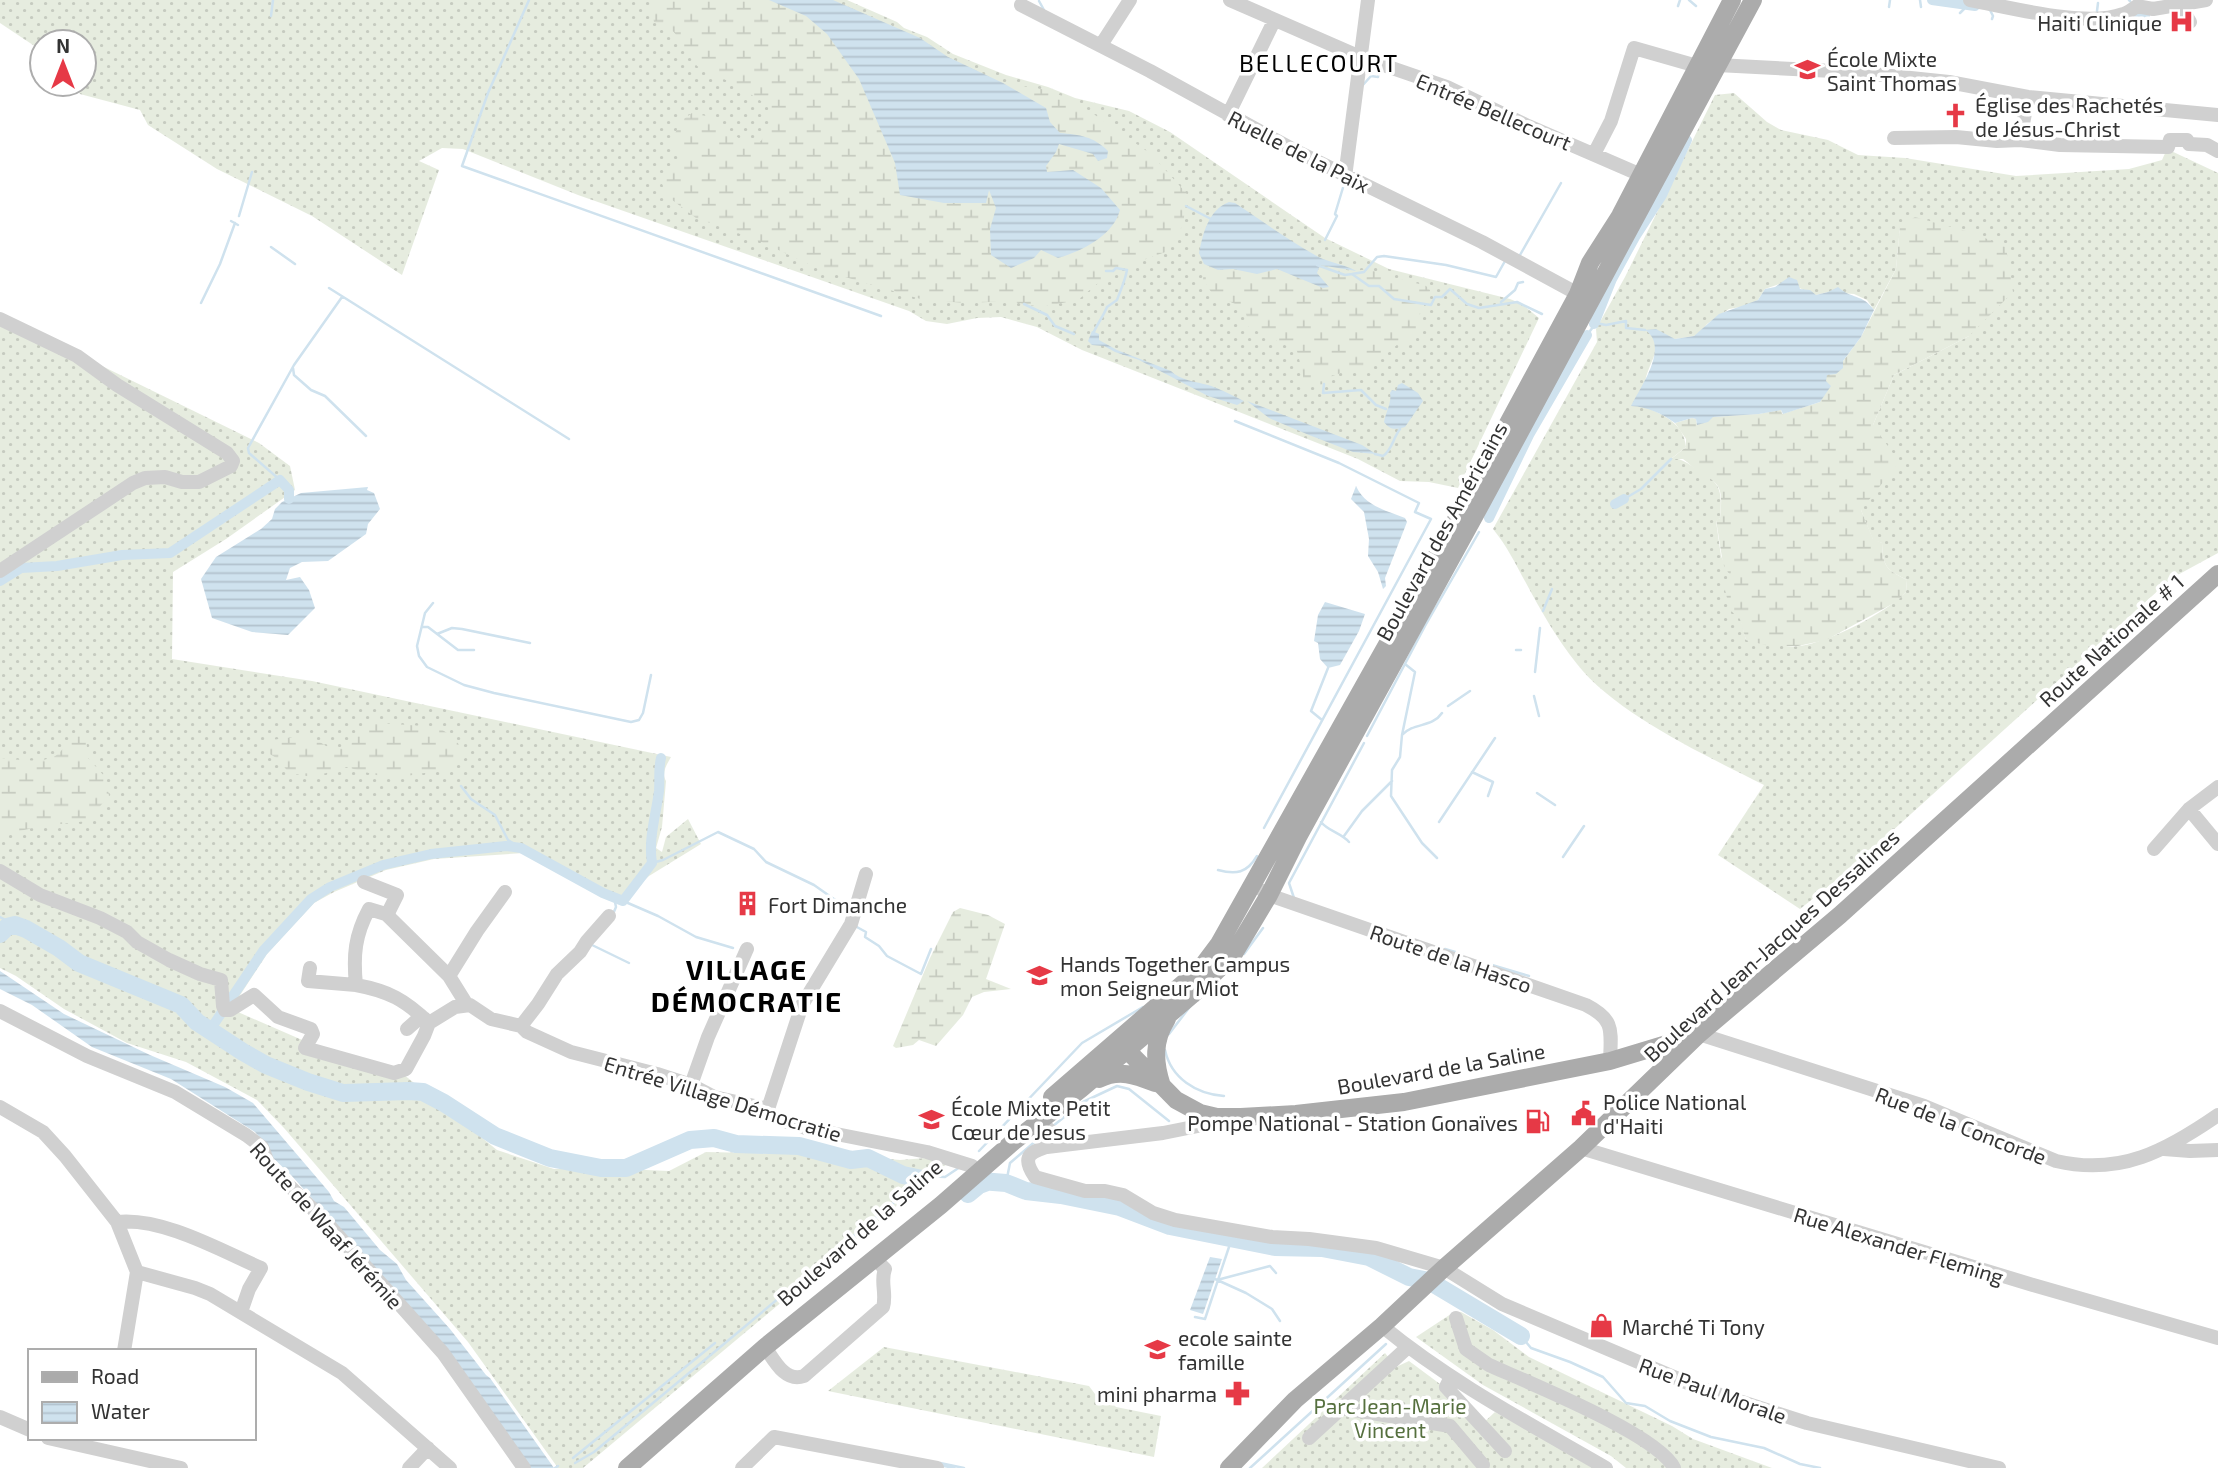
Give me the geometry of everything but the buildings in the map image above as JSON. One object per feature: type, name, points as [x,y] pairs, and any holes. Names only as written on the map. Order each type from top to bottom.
[{"type":"main road","name":"Boulevard des Américains","points":[[1122,1046],[1201,968],[1219,944],[1438,555],[1578,294],[1590,264],[1620,216],[1732,0]]},
{"type":"main road","name":"Boulevard des Américains","points":[[1122,1046],[1192,996],[1233,955],[1269,895],[1753,0]]},
{"type":"main road","name":"Route Nationale # 1","points":[[2034,740],[2218,574]]},
{"type":"main road","name":"Boulevard Jean-Jacques Dessalines","points":[[1229,1468],[1295,1400],[1581,1149],[1699,1034],[1840,915],[2034,740]]},
{"type":"main road","points":[[1162,1086],[1156,1059],[1156,1044],[1158,1035],[1172,1011]]},
{"type":"main road","name":"Boulevard de la Saline","points":[[1122,1046],[1176,1100],[1200,1113],[1217,1117],[1241,1117],[1404,1102],[1610,1061],[1699,1034]]},
{"type":"main road","name":"Boulevard de la Saline","points":[[972,1169],[1081,1089],[1122,1046]]},
{"type":"main road","name":"Boulevard de la Saline","points":[[627,1468],[765,1347],[874,1258],[972,1169],[1122,1046]]},
{"type":"main road","points":[[1081,1089],[1110,1074],[1122,1072],[1162,1086]]},
{"type":"main road","name":"Boulevard de la Saline","points":[[620,1468],[939,1200]]},
{"type":"street","points":[[1101,45],[1130,0]]},
{"type":"street","name":"Entrée Bellecourt","points":[[1230,0],[1360,57],[1447,87],[1641,175]]},
{"type":"street","points":[[1345,177],[1368,0]]},
{"type":"street","points":[[1970,0],[2083,18],[2123,15],[2136,3],[2153,9],[2187,7]]},
{"type":"street","name":"Ruelle de la Paix","points":[[1021,5],[1101,45],[1345,177],[1482,242],[1578,294]]},
{"type":"street","points":[[1228,115],[1274,21]]},
{"type":"street","points":[[1594,154],[1611,121],[1634,48],[1697,66]]},
{"type":"street","points":[[1717,65],[1853,72],[1949,82],[2028,97],[2218,115]]},
{"type":"street","points":[[2020,140],[2028,97]]},
{"type":"street","points":[[1894,138],[1948,137],[2020,140],[2060,145],[2168,147],[2170,140],[2207,145],[2218,151]]},
{"type":"street","points":[[0,319],[77,356],[117,385],[227,453],[233,461],[232,466],[199,482],[182,482],[165,477],[145,478],[133,483],[0,571]]},
{"type":"street","points":[[2154,849],[2189,809],[2218,787]]},
{"type":"street","points":[[2189,809],[2218,844]]},
{"type":"street","points":[[0,871],[40,895],[100,918],[127,932],[136,942],[169,960],[221,981],[225,1010],[230,1010],[254,996],[278,1017],[311,1029],[313,1034],[306,1048],[394,1073],[406,1069],[425,1036],[427,1021]]},
{"type":"street","points":[[768,1109],[802,1005],[851,924],[866,874]]},
{"type":"street","points":[[364,882],[397,895],[389,915]]},
{"type":"street","name":"Route de la Hasco","points":[[1254,883],[1269,895],[1586,1005],[1607,1018],[1611,1031],[1610,1061]]},
{"type":"street","points":[[449,976],[505,892]]},
{"type":"street","points":[[356,985],[356,936],[362,922],[369,909],[389,915],[449,976],[467,1004],[427,1021],[416,1021],[407,1029]]},
{"type":"street","points":[[521,1026],[557,974],[580,952],[609,916]]},
{"type":"street","points":[[691,1085],[708,1037],[747,949]]},
{"type":"street","points":[[310,968],[308,981],[379,989],[397,997],[427,1021]]},
{"type":"street","name":"Entrée Village Démocratie","points":[[467,1004],[491,1019],[521,1026],[527,1032],[571,1052],[691,1085],[714,1097],[768,1109],[773,1117],[806,1128],[927,1152],[972,1169]]},
{"type":"street","name":"Route de Waaf Jérémie","points":[[0,1011],[87,1056],[176,1092],[262,1147],[269,1166],[326,1221],[443,1353],[524,1468]]},
{"type":"street","name":"Rue de la Concorde","points":[[1699,1034],[1924,1106],[2056,1161],[2074,1165],[2118,1164],[2135,1160],[2163,1149],[2218,1115]]},
{"type":"street","points":[[0,1107],[43,1132],[117,1222],[137,1272],[124,1349]]},
{"type":"street","points":[[1046,1147],[1163,1133],[1241,1117]]},
{"type":"street","points":[[1040,1121],[1057,1137],[1055,1144],[1046,1147]]},
{"type":"street","name":"Rue Paul Morale","points":[[1046,1147],[1028,1158],[1027,1166],[1035,1177],[1085,1191],[1123,1195],[1153,1213],[1175,1220],[1272,1237],[1376,1248],[1433,1278],[1746,1405],[1807,1423],[1999,1468]]},
{"type":"street","name":"Rue Alexander Fleming","points":[[1581,1149],[2014,1280],[2218,1338]]},
{"type":"street","points":[[2163,1149],[2218,1150]]},
{"type":"street","points":[[117,1222],[126,1221],[179,1231],[261,1268],[249,1289],[241,1312]]},
{"type":"street","points":[[765,1347],[790,1377],[796,1379],[804,1376],[883,1307],[885,1290],[882,1277],[885,1269],[874,1258]]},
{"type":"street","points":[[137,1272],[195,1288],[241,1312],[342,1373],[450,1468]]},
{"type":"street","points":[[1456,1318],[1466,1349],[1489,1365],[1644,1439],[1658,1448],[1674,1467]]},
{"type":"street","points":[[1382,1326],[1451,1377],[1606,1468]]},
{"type":"street","points":[[1309,1438],[1408,1347]]},
{"type":"street","points":[[1451,1377],[1446,1387],[1504,1451]]},
{"type":"street","points":[[1342,1408],[1450,1426],[1483,1465]]},
{"type":"street","points":[[0,1417],[28,1429]]},
{"type":"street","points":[[742,1468],[774,1437],[937,1468]]},
{"type":"street","points":[[57,1440],[181,1468]]},
{"type":"street","points":[[112,1454],[113,1440]]},
{"type":"street","points":[[409,1468],[428,1448]]},
{"type":"green space","points":[[0,0],[847,0],[927,37],[953,54],[1006,75],[1075,98],[1129,111],[1170,132],[1325,238],[1389,269],[1510,299],[1522,304],[1539,318],[1458,488],[1429,482],[1400,481],[1358,459],[1082,350],[1037,327],[1001,317],[947,324],[926,321],[909,311],[578,195],[463,149],[442,148],[419,161],[439,170],[402,275],[312,216],[217,169],[148,125],[140,110],[95,98],[98,98],[98,28],[28,28],[28,42],[0,23]]},
{"type":"green space","points":[[653,0],[833,0],[920,38],[948,57],[1002,83],[1041,89],[1072,99],[1151,154],[1187,194],[1183,225],[1168,251],[1111,272],[1078,300],[1041,307],[1008,301],[967,303],[924,300],[821,270],[757,240],[696,218],[667,196],[661,181],[667,170],[681,161],[681,153],[670,144],[681,121],[692,113],[706,116],[740,139],[761,141],[771,125],[771,113],[766,104],[697,66],[674,32],[654,22],[651,4]]},
{"type":"green space","points":[[1734,93],[1767,122],[1781,130],[1828,140],[1858,155],[1905,158],[2016,176],[2129,169],[2162,160],[2167,149],[2218,173],[2218,553],[2172,578],[1849,870],[1800,909],[1718,855],[1764,785],[1638,717],[1594,682],[1556,635],[1511,555],[1493,529],[1597,342],[1596,329],[1625,277],[1715,95]],"holes":[[[1900,227],[1969,336],[1894,375],[1873,425],[1861,510],[1873,540],[1882,543],[1887,566],[1907,580],[1906,592],[1885,609],[1826,639],[1800,646],[1746,640],[1729,574],[1721,556],[1716,521],[1720,518],[1719,489],[1706,475],[1683,461],[1672,458],[1686,447],[1681,432],[1671,420],[1643,406],[1646,377],[1656,347],[1655,341],[1646,330],[1675,339],[1694,336],[1729,309],[1746,306],[1758,300],[1765,289],[1785,282],[1816,295],[1828,292],[1854,294],[1867,300],[1874,310],[1896,269]]]},
{"type":"green space","points":[[1915,217],[1973,233],[2006,247],[2013,292],[1969,336],[1894,375],[1873,425],[1899,462],[1861,510],[1873,539],[1882,543],[1887,566],[1907,580],[1906,592],[1896,602],[1826,640],[1798,646],[1769,646],[1746,640],[1740,619],[1730,610],[1724,586],[1729,574],[1723,564],[1716,520],[1720,518],[1720,491],[1714,482],[1683,459],[1671,459],[1686,447],[1686,439],[1675,423],[1692,418],[1696,419],[1697,425],[1712,417],[1759,414],[1781,409],[1782,414],[1820,402],[1826,375],[1843,361],[1861,337],[1896,269],[1900,226]]},
{"type":"green space","points":[[1204,264],[1218,270],[1233,269],[1257,274],[1277,269],[1323,288],[1317,273],[1320,265],[1352,271],[1371,269],[1426,286],[1430,290],[1429,297],[1424,303],[1424,311],[1417,316],[1423,335],[1398,344],[1369,369],[1346,371],[1330,377],[1324,384],[1303,386],[1297,351],[1247,326],[1244,308],[1224,299],[1216,299],[1203,280]]},
{"type":"green space","points":[[0,316],[259,443],[290,466],[295,490],[226,539],[173,572],[172,659],[312,681],[671,757],[664,772],[666,781],[662,827],[656,848],[662,852],[666,837],[688,819],[701,844],[649,876],[618,900],[603,895],[524,853],[434,859],[386,870],[314,903],[267,954],[231,1009],[316,1046],[403,1074],[497,1150],[554,1169],[669,1171],[706,1152],[849,1155],[900,1160],[926,1158],[948,1163],[583,1468],[558,1468],[468,1342],[257,1100],[186,1062],[127,1043],[64,1009],[0,968]]},
{"type":"green space","points":[[364,722],[438,727],[456,739],[465,758],[449,769],[400,777],[388,778],[346,767],[313,777],[289,773],[278,759],[260,748],[264,741],[309,735],[326,746],[345,749],[356,739]]},
{"type":"green space","points":[[85,727],[88,758],[106,778],[109,796],[87,821],[0,835],[0,758],[32,761],[49,759],[56,756],[74,735]]},
{"type":"green space","points":[[960,908],[988,915],[1005,924],[986,979],[1011,989],[984,992],[972,997],[963,1015],[936,1046],[919,1040],[913,1045],[896,1048],[893,1046],[930,958],[953,912]]},
{"type":"green space","points":[[1454,1312],[1461,1312],[1493,1330],[1529,1357],[1672,1426],[1693,1439],[1772,1468],[1626,1468],[1611,1456],[1483,1385],[1416,1337]]},
{"type":"green space","points":[[884,1347],[1089,1386],[1095,1394],[1110,1396],[1110,1401],[1116,1407],[1161,1416],[1154,1457],[828,1391]]},
{"type":"green space","name":"Parc Jean-Marie Vincent","points":[[1385,1353],[1396,1367],[1409,1361],[1444,1387],[1480,1426],[1495,1412],[1599,1468],[1262,1468]]},
{"type":"water","points":[[769,0],[833,0],[920,38],[948,57],[1003,83],[1046,108],[1050,122],[1060,133],[1086,137],[1108,151],[1107,158],[1098,161],[1093,154],[1059,144],[1046,166],[1047,172],[1073,170],[1101,188],[1120,210],[1111,227],[1104,235],[1077,251],[1058,258],[1041,250],[1034,258],[1011,268],[991,255],[990,229],[996,208],[989,190],[986,203],[944,203],[900,195],[895,163],[859,79],[827,34],[806,16]]},
{"type":"water","points":[[1229,202],[1235,203],[1315,255],[1356,271],[1320,265],[1317,273],[1329,287],[1323,288],[1277,269],[1257,274],[1233,269],[1218,270],[1204,264],[1199,253],[1208,223],[1216,211]]},
{"type":"water","points":[[1789,277],[1797,280],[1800,289],[1810,290],[1816,295],[1838,287],[1866,301],[1874,310],[1861,337],[1843,361],[1843,368],[1836,374],[1827,375],[1826,381],[1831,386],[1820,402],[1783,414],[1781,410],[1713,417],[1708,422],[1697,425],[1696,419],[1675,423],[1654,411],[1631,406],[1654,356],[1652,337],[1645,330],[1656,329],[1675,339],[1694,336],[1719,314],[1758,300],[1765,289],[1775,287]]},
{"type":"water","points":[[1092,331],[1099,334],[1099,340],[1117,350],[1171,371],[1183,379],[1212,386],[1244,401],[1237,405],[1208,396],[1139,360],[1104,346],[1092,345],[1088,341]]},
{"type":"water","points":[[1402,383],[1418,393],[1423,401],[1405,427],[1393,429],[1384,422],[1390,393],[1392,390],[1396,391]]},
{"type":"water","points":[[1247,401],[1362,445],[1376,454],[1353,452],[1309,435],[1269,418]]},
{"type":"water","points":[[1356,486],[1370,503],[1405,518],[1407,522],[1383,589],[1378,572],[1368,556],[1369,539],[1364,512],[1351,499]]},
{"type":"water","points":[[368,487],[367,490],[374,493],[380,509],[368,524],[366,534],[328,561],[302,562],[290,568],[286,580],[300,577],[309,590],[315,608],[288,635],[252,632],[212,618],[201,579],[216,557],[261,529],[272,519],[275,509],[282,502],[301,493]]},
{"type":"water","points":[[1325,602],[1365,614],[1340,665],[1328,668],[1320,659],[1318,643],[1314,641],[1318,615]]},
{"type":"water","points":[[0,971],[64,1014],[225,1087],[253,1103],[334,1201],[344,1207],[380,1250],[397,1264],[406,1280],[490,1378],[554,1468],[531,1468],[317,1204],[273,1158],[255,1132],[171,1079],[92,1047],[32,1005],[0,989]]},
{"type":"water","points":[[1210,1257],[1222,1259],[1203,1314],[1190,1310]]},
{"type":"waterway","points":[[271,16],[273,0]]},
{"type":"waterway","points":[[529,0],[488,93],[462,166],[881,316]]},
{"type":"waterway","points":[[1678,6],[1680,0]]},
{"type":"waterway","points":[[1689,0],[1696,6]]},
{"type":"waterway","points":[[1889,7],[1890,0]]},
{"type":"waterway","points":[[1920,0],[1921,7]]},
{"type":"waterway","points":[[1932,0],[1975,6]]},
{"type":"waterway","points":[[1039,1],[1044,10]]},
{"type":"waterway","points":[[2097,11],[2098,3]]},
{"type":"waterway","points":[[1960,4],[1964,9],[1960,13]]},
{"type":"waterway","points":[[1990,10],[1992,19]]},
{"type":"waterway","points":[[2121,18],[2145,16]]},
{"type":"waterway","points":[[1362,86],[1371,76],[1378,77],[1379,70]]},
{"type":"waterway","points":[[1594,324],[1612,279],[1662,195],[1687,140]]},
{"type":"waterway","points":[[239,216],[252,172]]},
{"type":"waterway","points":[[1325,240],[1337,216],[1335,214],[1345,181]]},
{"type":"waterway","points":[[1520,255],[1561,183]]},
{"type":"waterway","points":[[1186,206],[1211,219]]},
{"type":"waterway","points":[[231,221],[238,225]]},
{"type":"waterway","points":[[201,303],[220,264],[235,223]]},
{"type":"waterway","points":[[271,247],[295,264]]},
{"type":"waterway","points":[[1352,274],[1364,272],[1377,257],[1384,256],[1446,265],[1496,277],[1505,261]]},
{"type":"waterway","points":[[1317,265],[1345,275],[1352,274],[1369,286],[1379,286],[1394,299],[1431,305],[1435,297],[1442,297],[1450,289],[1467,304],[1479,308],[1517,302],[1542,314]]},
{"type":"waterway","points":[[1093,334],[1107,307],[1117,300],[1127,270],[1116,268],[1106,271]]},
{"type":"waterway","points":[[1501,302],[1515,290],[1518,283],[1523,282]]},
{"type":"waterway","points":[[329,288],[569,439]]},
{"type":"waterway","points":[[280,480],[249,453],[248,448],[294,365],[342,297]]},
{"type":"waterway","points":[[1024,304],[1047,315],[1055,326],[1074,334]]},
{"type":"waterway","points":[[1584,335],[1587,335],[1596,323],[1606,325],[1626,321],[1626,328],[1645,330]]},
{"type":"waterway","points":[[1489,518],[1529,435],[1587,335]]},
{"type":"waterway","points":[[293,368],[294,375],[311,390],[325,396],[366,436]]},
{"type":"waterway","points":[[1324,384],[1323,393],[1361,390],[1376,405],[1386,409]]},
{"type":"waterway","points":[[1235,421],[1339,463],[1419,503],[1415,512],[1431,519],[1264,828]]},
{"type":"waterway","points":[[1375,454],[1383,456],[1400,429]]},
{"type":"waterway","points":[[1624,499],[1641,489],[1671,459]]},
{"type":"waterway","points":[[0,581],[21,568],[57,566],[122,555],[170,553],[280,480],[289,490],[289,499]]},
{"type":"waterway","points":[[1615,504],[1624,499]]},
{"type":"waterway","points":[[1367,736],[1479,532]]},
{"type":"waterway","points":[[1543,611],[1552,589]]},
{"type":"waterway","points":[[433,603],[425,613],[417,646],[419,656],[427,667],[464,685],[631,722],[639,720],[643,713],[651,675]]},
{"type":"waterway","points":[[423,627],[428,627],[458,650],[474,650]]},
{"type":"waterway","points":[[437,634],[452,628],[530,643]]},
{"type":"waterway","points":[[1535,672],[1540,628]]},
{"type":"waterway","points":[[1516,650],[1521,650]]},
{"type":"waterway","points":[[1405,664],[1415,672],[1400,757],[1392,770],[1391,796],[1422,843],[1437,858]]},
{"type":"waterway","points":[[1322,720],[1311,711],[1328,668]]},
{"type":"waterway","points":[[1448,706],[1470,691]]},
{"type":"waterway","points":[[1534,696],[1539,716]]},
{"type":"waterway","points":[[1402,735],[1412,728],[1433,721],[1442,713]]},
{"type":"waterway","points":[[1439,822],[1495,738]]},
{"type":"waterway","points":[[1294,898],[1289,883],[1364,743]]},
{"type":"waterway","points":[[210,1030],[263,951],[311,899],[330,887],[383,865],[431,854],[506,846],[521,848],[603,893],[623,901],[652,863],[652,836],[661,758]]},
{"type":"waterway","points":[[1472,772],[1493,782],[1488,796]]},
{"type":"waterway","points":[[1344,836],[1362,811],[1392,781]]},
{"type":"waterway","points":[[461,786],[471,799],[495,815],[508,840],[521,848]]},
{"type":"waterway","points":[[1537,793],[1555,805]]},
{"type":"waterway","points":[[1321,822],[1349,842]]},
{"type":"waterway","points":[[1563,857],[1584,826]]},
{"type":"waterway","points":[[652,863],[718,832],[754,849],[766,862],[814,885],[851,911]]},
{"type":"waterway","points":[[1218,870],[1241,871],[1257,856]]},
{"type":"waterway","points":[[613,914],[616,907],[614,897],[658,916],[696,937],[733,948]]},
{"type":"waterway","points":[[0,917],[15,925]]},
{"type":"waterway","points":[[0,934],[7,927],[15,925],[26,929],[79,963],[181,1005],[197,1022],[266,1065],[343,1093],[423,1092],[495,1136],[550,1158],[601,1168],[626,1168],[690,1140],[714,1138],[736,1144],[799,1146],[851,1160],[868,1158],[903,1175],[922,1179]]},
{"type":"waterway","points":[[855,926],[866,932],[865,937],[879,946],[887,956],[921,974],[931,949]]},
{"type":"waterway","points":[[1244,954],[1263,928]]},
{"type":"waterway","points":[[590,944],[629,963]]},
{"type":"waterway","points":[[1445,949],[1462,954]]},
{"type":"waterway","points":[[1492,965],[1529,976]]},
{"type":"waterway","points":[[1151,1000],[1160,990]]},
{"type":"waterway","points":[[1169,1034],[1192,1004]]},
{"type":"waterway","points":[[979,1151],[1082,1043],[1143,1007]]},
{"type":"waterway","points":[[1165,1050],[1173,1069],[1186,1083],[1204,1092],[1224,1096]]},
{"type":"waterway","points":[[1053,1126],[1083,1102],[1117,1086],[1129,1089],[1169,1121]]},
{"type":"waterway","points":[[1006,1183],[1010,1163],[1045,1133]]},
{"type":"waterway","points":[[903,1175],[945,1177],[960,1167]]},
{"type":"waterway","points":[[981,1181],[1006,1183],[1026,1191],[1120,1207],[1170,1226],[1275,1247],[1322,1248],[1369,1257],[1409,1277],[1429,1281],[1521,1336]]},
{"type":"waterway","points":[[968,1194],[987,1182]]},
{"type":"waterway","points":[[575,1463],[594,1452],[898,1199]]},
{"type":"waterway","points":[[1195,1317],[1205,1319],[1230,1244],[1228,1237]]},
{"type":"waterway","points":[[1217,1280],[1270,1266],[1276,1273]]},
{"type":"waterway","points":[[1215,1279],[1272,1309],[1280,1321]]},
{"type":"waterway","points":[[1521,1336],[1531,1348],[1603,1377],[1626,1403],[1645,1406],[1670,1421],[1711,1437],[1764,1448],[1800,1464],[1820,1468]]},
{"type":"waterway","points":[[573,1458],[715,1343]]},
{"type":"waterway","points":[[1250,1468],[1386,1344]]},
{"type":"waterway","points":[[940,1463],[964,1468]]},
{"type":"waterway","points":[[944,1466],[954,1468]]},
{"type":"place","name":"Haiti Clinique","points":[[2182,22]]},
{"type":"place","name":"École Mixte Saint Thomas","points":[[1807,70]]},
{"type":"place","name":"Église des Rachetés de Jésus-Christ","points":[[1955,116]]},
{"type":"place","name":"Fort Dimanche","points":[[748,904]]},
{"type":"place","name":"Hands Together Campus mon Seigneur Miot","points":[[1040,975]]},
{"type":"place","name":"Police National d'Haiti","points":[[1583,1113]]},
{"type":"place","name":"École Mixte Petit Cœur de Jesus","points":[[931,1119]]},
{"type":"place","name":"Pompe National - Station Gonaïves","points":[[1538,1122]]},
{"type":"place","name":"Marché Ti Tony","points":[[1602,1326]]},
{"type":"place","name":"ecole sainte famille","points":[[1158,1349]]},
{"type":"place","name":"mini pharma","points":[[1237,1393]]},
{"type":"district","name":"BELLECOURT","points":[[1319,62]]},
{"type":"district","name":"VILLAGE DÉMOCRATIE","points":[[747,985]]}]
